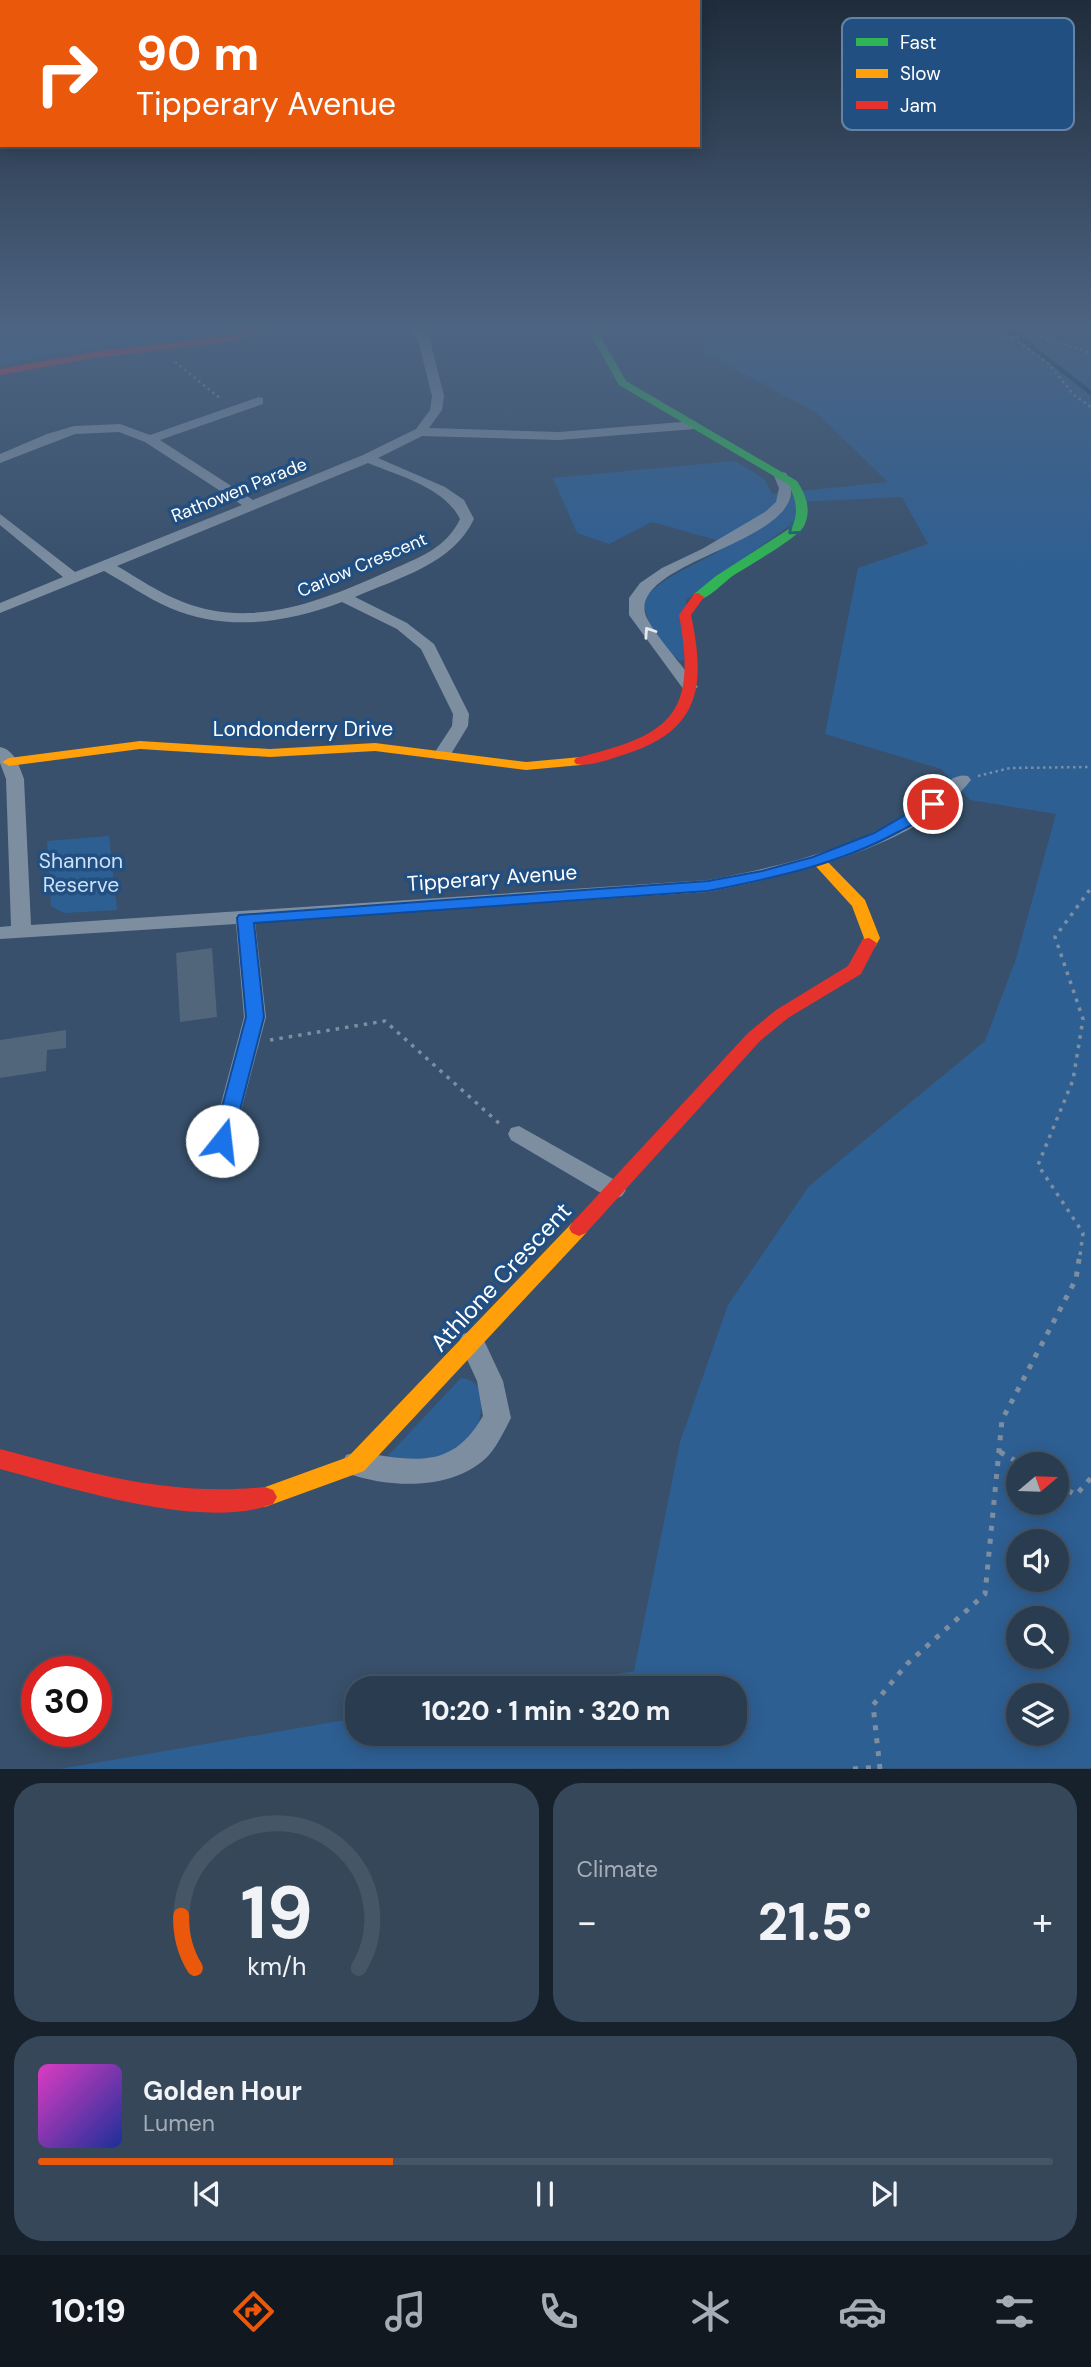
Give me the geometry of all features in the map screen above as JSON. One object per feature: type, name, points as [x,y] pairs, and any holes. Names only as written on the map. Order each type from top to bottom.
[{"type":"street","points":[[150,439],[239,408]]},
{"type":"street","points":[[421,432],[436,408]]},
{"type":"street","name":"Londonderry Drive","points":[[5,757],[140,745],[270,753],[375,747],[526,766],[568,764],[612,755],[647,742],[681,713],[690,687],[693,664],[685,615],[693,601],[720,579],[797,529],[803,522],[803,500],[793,483],[664,408]]},
{"type":"street","points":[[421,432],[559,436],[694,425]]},
{"type":"street","points":[[0,459],[74,430],[120,428],[150,439],[253,506]]},
{"type":"street","name":"Rathowen Parade","points":[[0,608],[368,458],[421,432]]},
{"type":"street","name":"Carlow Crescent","points":[[105,565],[183,607],[215,616],[273,617],[308,611],[344,597],[446,550],[461,535],[467,519],[459,503],[440,490],[368,458]]},
{"type":"street","points":[[690,687],[637,615],[637,598],[645,586],[667,570],[707,552],[770,515],[783,503],[786,488],[781,475]]},
{"type":"street","points":[[0,518],[73,578]]},
{"type":"street","points":[[344,597],[402,626],[428,647],[461,714],[460,726],[442,755]]},
{"type":"street","points":[[5,757],[15,779],[21,932]]},
{"type":"street","name":"Tipperary Avenue","points":[[0,933],[708,886],[763,876],[819,861],[879,836],[918,816],[962,780]]},
{"type":"street","name":"Athlone Crescent","points":[[0,1459],[155,1497],[212,1502],[262,1497],[310,1483],[355,1464],[472,1342],[754,1037],[782,1014],[855,970],[872,938],[859,904],[819,861]]},
{"type":"street","points":[[222,1141],[255,1017],[245,918]]},
{"type":"street","points":[[519,1134],[614,1190]]},
{"type":"street","points":[[355,1464],[414,1473],[449,1468],[477,1449],[497,1418],[490,1381],[472,1342]]},
{"type":"path","points":[[962,780],[1010,768],[1091,766]]},
{"type":"path","points":[[853,1769],[880,1768],[873,1705],[906,1664],[985,1594],[1002,1420],[1076,1279],[1083,1233],[1038,1165],[1073,1080],[1083,1019],[1055,937],[1091,888]]},
{"type":"path","points":[[250,1043],[385,1021],[496,1123],[519,1134]]},
{"type":"path","points":[[1000,1452],[1006,1455]]},
{"type":"path","points":[[1069,1491],[1076,1495],[1091,1478]]},
{"type":"green space","points":[[807,408],[1091,408],[1091,1768],[60,1769],[345,1720],[345,1746],[747,1746],[747,1676],[605,1676],[634,1671],[680,1442],[728,1305],[809,1186],[985,1041],[1016,959],[1056,814],[970,800],[941,769],[825,734],[858,568],[928,544],[902,497],[798,502],[796,521],[686,600],[684,660],[680,661],[656,633],[647,617],[643,600],[662,582],[730,544],[652,522],[609,544],[577,533],[553,478],[735,461],[764,479],[772,494],[888,482],[817,413]]},
{"type":"green space","name":"Shannon Reserve","points":[[109,836],[117,910],[64,913],[51,906],[47,841]]},
{"type":"green space","points":[[461,1378],[471,1381],[480,1393],[482,1402],[475,1439],[439,1460],[384,1460]]},
{"type":"building","points":[[212,948],[217,1017],[180,1022],[176,953]]},
{"type":"building","points":[[66,1030],[66,1048],[47,1050],[46,1071],[0,1078],[0,1040]]},
{"type":"traffic: fast","points":[[664,408],[793,483],[803,511],[797,529],[720,579],[698,597]]},
{"type":"traffic: slow","points":[[9,762],[140,745],[270,753],[375,747],[526,766],[581,761]]},
{"type":"traffic: slow","points":[[819,861],[859,904],[872,938],[869,943]]},
{"type":"traffic: slow","points":[[265,1497],[356,1464],[579,1228]]},
{"type":"traffic: jam","points":[[581,761],[622,751],[658,734],[673,721],[684,706],[691,687],[693,664],[685,615],[698,597]]},
{"type":"traffic: jam","points":[[579,1228],[754,1037],[782,1014],[855,970],[869,943]]},
{"type":"traffic: jam","points":[[0,1459],[98,1485],[165,1498],[231,1501],[265,1497]]},
{"type":"route","points":[[222,1141],[255,1017],[245,918],[708,886],[763,876],[819,861],[879,836],[918,816],[933,804]]}]
